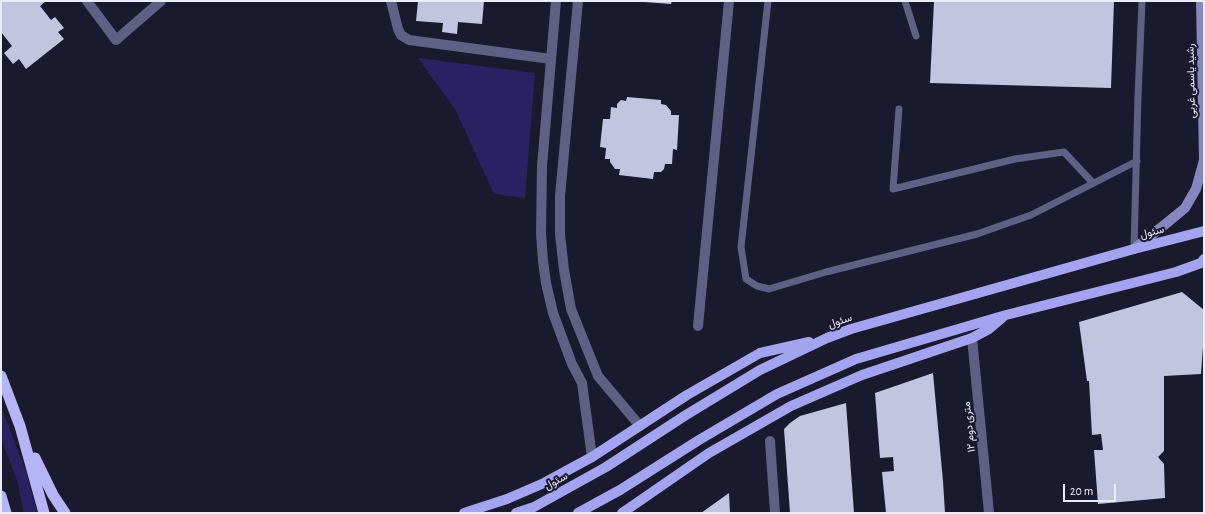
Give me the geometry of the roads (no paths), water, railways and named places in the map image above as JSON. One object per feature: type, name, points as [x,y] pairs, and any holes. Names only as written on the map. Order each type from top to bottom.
[{"type":"highway","points":[[1,376],[20,426],[46,484],[65,513]]},
{"type":"highway","points":[[20,426],[44,513]]},
{"type":"highway","points":[[1,496],[6,513]]},
{"type":"main road","name":"رشید یاسمی غربی","points":[[1134,249],[1185,208],[1196,189],[1204,160],[1201,1]]},
{"type":"main road","name":"سئول","points":[[516,513],[534,507],[606,467],[686,415],[760,370],[827,338],[851,329],[1134,249],[1204,231]]},
{"type":"main road","points":[[578,513],[620,490],[699,440],[777,394],[856,359],[1006,315],[1176,272],[1203,262]]},
{"type":"main road","points":[[622,513],[709,453],[791,406],[862,375],[972,338],[989,329],[1006,315]]},
{"type":"main road","points":[[464,513],[507,499],[544,483],[592,457],[687,395],[760,353],[827,338]]},
{"type":"street","points":[[87,1],[116,40],[161,1]]},
{"type":"street","points":[[391,1],[398,29],[401,35],[409,40],[551,59]]},
{"type":"street","points":[[556,1],[542,166],[541,233],[543,261],[546,283],[553,313],[569,357],[582,383],[592,457]]},
{"type":"street","points":[[578,1],[560,196],[560,234],[564,270],[571,309],[598,376],[640,426]]},
{"type":"street","points":[[698,326],[729,1]]},
{"type":"street","name":"۱۲ متری دوم","points":[[972,338],[989,513]]},
{"type":"street","points":[[770,441],[775,513]]},
{"type":"lane","points":[[768,1],[740,248],[746,279],[757,286],[768,289],[826,272],[977,234],[1031,215],[1137,161]]},
{"type":"lane","points":[[905,1],[916,36]]},
{"type":"lane","points":[[1134,249],[1142,1]]},
{"type":"lane","points":[[899,109],[893,190],[1015,159],[1064,152],[1093,183]]}]
